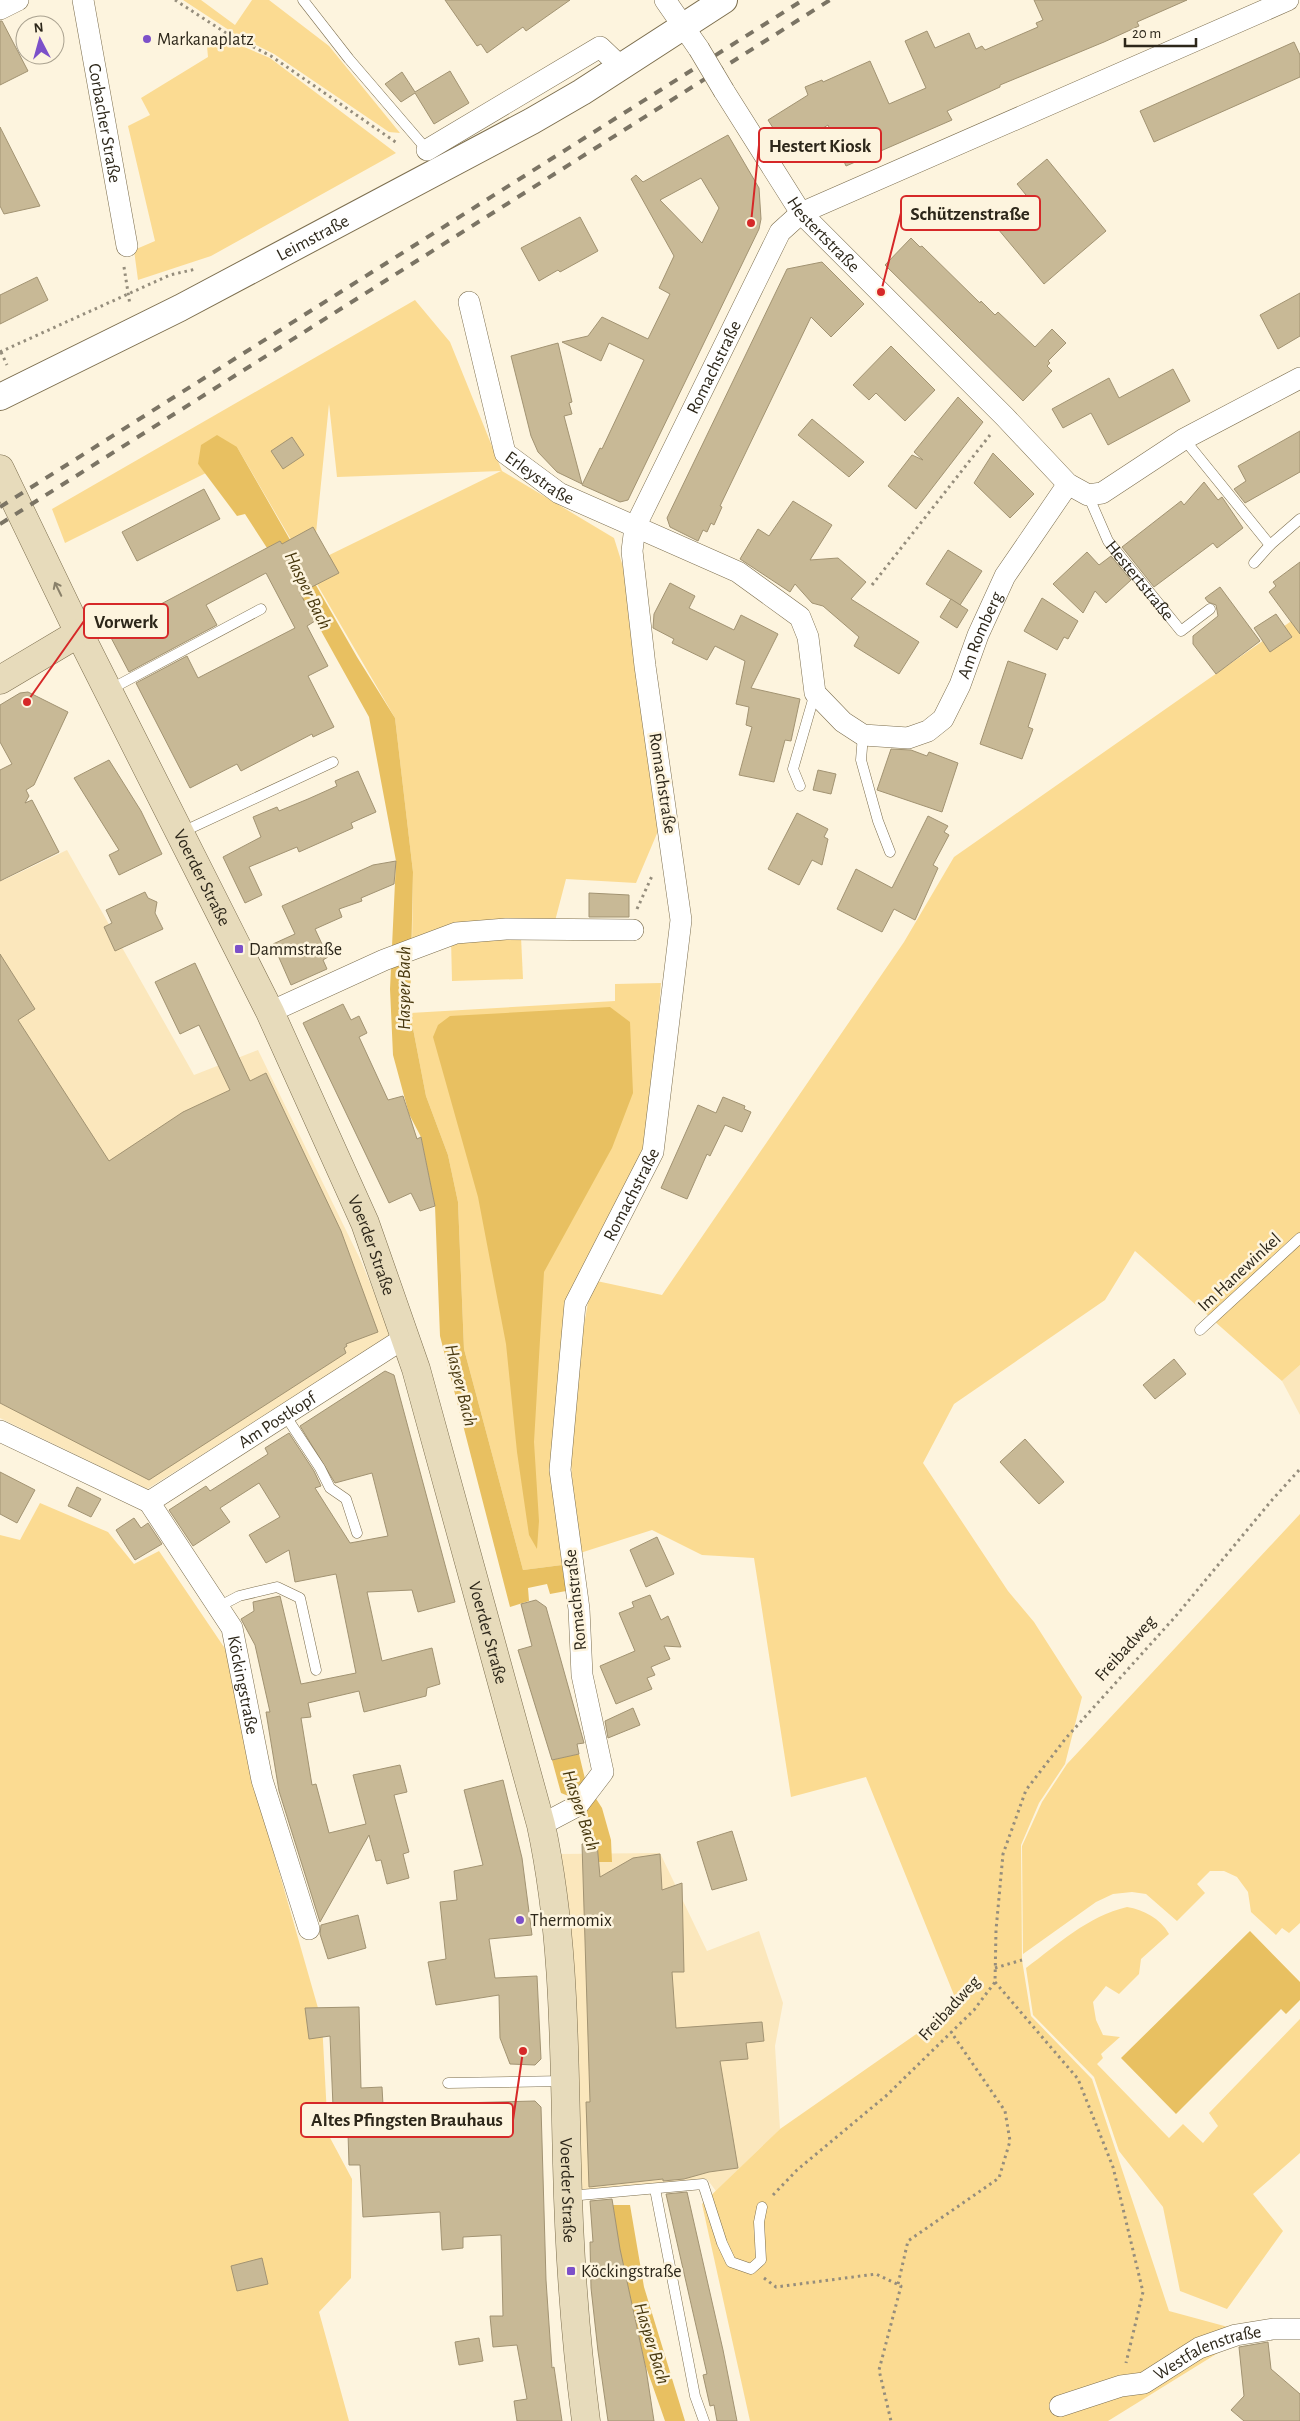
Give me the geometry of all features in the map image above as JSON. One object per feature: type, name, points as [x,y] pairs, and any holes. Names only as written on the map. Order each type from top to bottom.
[{"type":"main road","name":"Voerder Straße","points":[[0,469],[79,633],[270,1012],[365,1223],[406,1337],[541,1825],[555,1897],[561,1960],[571,2271],[586,2421]]},
{"type":"main road","points":[[0,680],[79,633]]},
{"type":"street","points":[[0,9],[18,0]]},
{"type":"street","name":"Corbacher Straße","points":[[83,0],[127,246]]},
{"type":"street","name":"Hestertstraße","points":[[665,0],[700,48],[724,91],[801,214],[1004,417],[1068,484],[1088,496]]},
{"type":"street","name":"Leimstraße","points":[[0,396],[136,330],[435,160],[582,92],[724,0]]},
{"type":"street","name":"Romachstraße","points":[[541,1825],[577,1806],[603,1772],[582,1675],[579,1609],[560,1470],[575,1304],[653,1152],[681,920],[645,666],[632,551],[635,527],[780,232],[801,214],[1288,0]]},
{"type":"street","name":"Erleystraße","points":[[469,302],[505,453],[559,493],[635,527]]},
{"type":"street","points":[[1088,496],[1102,493],[1184,439],[1300,378]]},
{"type":"street","name":"Am Romberg","points":[[862,735],[908,738],[928,731],[943,719],[960,685],[978,635],[1005,576],[1068,484]]},
{"type":"street","points":[[635,527],[738,572],[800,617],[808,637],[814,693],[843,722],[862,735]]},
{"type":"street","points":[[270,1012],[384,960],[456,933],[506,929],[633,930]]},
{"type":"street","name":"Am Postkopf","points":[[148,1502],[406,1337]]},
{"type":"street","points":[[0,1431],[148,1502]]},
{"type":"street","name":"Köckingstraße","points":[[148,1502],[232,1628],[262,1780],[309,1928]]},
{"type":"street","name":"Westfalenstraße","points":[[1060,2406],[1121,2386],[1144,2383],[1199,2348],[1236,2334],[1273,2329],[1300,2329]]},
{"type":"lane","points":[[303,0],[349,59],[435,160]]},
{"type":"lane","points":[[1184,439],[1270,545]]},
{"type":"lane","name":"Hestertstraße","points":[[1088,496],[1108,541],[1181,631],[1210,609]]},
{"type":"lane","points":[[1254,563],[1270,545],[1300,520]]},
{"type":"lane","points":[[108,690],[261,609]]},
{"type":"lane","points":[[800,786],[794,769],[814,693]]},
{"type":"lane","points":[[862,735],[861,760],[878,821],[890,852]]},
{"type":"lane","points":[[179,833],[333,762]]},
{"type":"lane","name":"Im Hanewinkel","points":[[1200,1330],[1300,1238]]},
{"type":"lane","points":[[285,1415],[320,1468],[330,1488],[346,1498],[357,1533]]},
{"type":"lane","points":[[218,1607],[239,1596],[277,1587],[300,1598],[316,1670]]},
{"type":"lane","points":[[448,2083],[565,2080]]},
{"type":"lane","points":[[568,2196],[703,2184],[722,2242],[731,2262],[751,2269],[761,2260],[759,2222],[762,2207]]},
{"type":"lane","points":[[655,2189],[695,2396],[704,2421]]},
{"type":"path","points":[[176,1],[226,33],[271,56],[404,148]]},
{"type":"path","points":[[127,246],[123,271],[136,330]]},
{"type":"path","points":[[0,352],[170,276]]},
{"type":"path","points":[[872,585],[1004,417]]},
{"type":"path","points":[[633,930],[638,903],[654,872]]},
{"type":"path","name":"Freibadweg","points":[[762,2207],[797,2170],[887,2095],[974,2010],[995,1982],[996,1930],[1003,1854],[1026,1790],[1066,1738],[1175,1618],[1272,1500],[1300,1469]]},
{"type":"path","points":[[995,1968],[1022,1960]]},
{"type":"path","points":[[995,1982],[1078,2079],[1113,2166],[1143,2292],[1121,2386]]},
{"type":"path","points":[[891,2421],[880,2370],[900,2286],[898,2284],[908,2241],[999,2178],[1010,2141],[1005,2111],[951,2032]]},
{"type":"path","points":[[751,2269],[776,2287],[876,2274],[898,2284]]},
{"type":"shaded area","points":[[183,0],[201,0],[235,25],[252,0],[269,0],[329,46],[400,133],[389,132],[274,54],[238,36]]},
{"type":"shaded area","points":[[221,37],[270,58],[396,153],[211,256],[138,280],[134,250],[155,241],[128,126],[150,115],[141,98],[208,57],[207,46]]},
{"type":"shaded area","points":[[415,300],[450,342],[502,471],[614,538],[625,573],[661,824],[636,883],[566,879],[555,921],[412,947],[413,872],[395,718],[237,447],[198,464],[206,473],[65,543],[52,509]],"holes":[[[329,404],[337,477],[501,471],[313,563]]]},
{"type":"shaded area","points":[[1300,615],[1300,1365],[1282,1381],[1135,1251],[1105,1300],[954,1404],[923,1463],[1008,1591],[1034,1622],[1082,1697],[1065,1764],[1039,1803],[1021,1845],[1022,1960],[1031,2016],[1092,2079],[1169,2311],[1228,2327],[1234,2343],[1108,2421],[750,2421],[702,2204],[780,2129],[958,2005],[866,1777],[791,1797],[754,1558],[702,1555],[652,1530],[577,1554],[568,1415],[592,1280],[662,1295],[904,942],[954,857]]},
{"type":"shaded area","points":[[67,850],[194,1075],[258,1050],[361,1261],[392,1336],[147,1489],[0,1418],[0,874],[4,880]]},
{"type":"shaded area","points":[[521,937],[523,979],[452,981],[451,939]]},
{"type":"shaded area","points":[[661,983],[648,1146],[578,1286],[562,1565],[523,1570],[464,1349],[458,1202],[448,1155],[426,1096],[410,1013],[615,1001],[615,984]]},
{"type":"shaded area","points":[[1300,1365],[1300,1415],[1282,1381]]},
{"type":"shaded area","points":[[40,1503],[108,1532],[134,1564],[159,1551],[228,1653],[254,1784],[322,2022],[328,2134],[352,2179],[351,2278],[319,2312],[349,2421],[0,2421],[0,1535],[20,1540]]},
{"type":"shaded area","points":[[1300,1514],[1300,1923],[1289,1933],[1282,1928],[1276,1935],[1251,1912],[1248,1892],[1237,1877],[1224,1871],[1210,1871],[1197,1884],[1205,1893],[1177,1921],[1146,1894],[1132,1892],[1113,1894],[1096,1902],[1023,1954],[1022,1846],[1042,1802],[1067,1764]]},
{"type":"shaded area","points":[[660,1853],[707,1951],[759,1931],[783,2003],[775,2046],[780,2129],[716,2191],[707,2179],[580,2193],[559,1854]]},
{"type":"shaded area","points":[[1127,1907],[1139,1910],[1156,1919],[1169,1934],[1141,1959],[1139,1974],[1119,1994],[1106,1986],[1093,2002],[1096,2020],[1103,2035],[1120,2037],[1101,2054],[1103,2058],[1097,2064],[1169,2138],[1183,2124],[1203,2143],[1218,2126],[1209,2113],[1300,2019],[1300,2153],[1253,2194],[1283,2231],[1227,2309],[1180,2291],[1163,2207],[1119,2151],[1094,2077],[1033,2015],[1026,1968],[1086,1924],[1113,1911]]},
{"type":"water","name":"Hasper Bach","points":[[217,435],[237,447],[357,657],[395,718],[413,872],[410,1013],[426,1096],[448,1155],[458,1202],[464,1349],[523,1570],[562,1565],[566,1591],[550,1594],[547,1584],[528,1588],[529,1601],[510,1607],[440,1336],[435,1206],[421,1137],[409,1114],[393,1055],[390,989],[396,861],[369,717],[300,593],[308,589],[280,541],[267,548],[245,514],[237,516],[198,464],[201,445]]},
{"type":"water","points":[[610,1007],[630,1022],[633,1093],[612,1148],[544,1272],[534,1442],[539,1521],[537,1549],[529,1535],[517,1452],[506,1344],[478,1197],[433,1037],[438,1025],[450,1016]]},
{"type":"water","name":"Hasper Bach","points":[[579,1754],[586,1783],[602,1808],[611,1840],[612,1862],[590,1862],[586,1830],[576,1799],[561,1793],[552,1760]]},
{"type":"water","points":[[1250,1931],[1300,1982],[1300,2000],[1286,2014],[1281,2009],[1176,2114],[1121,2058]]},
{"type":"water","name":"Hasper Bach","points":[[613,2205],[630,2205],[644,2287],[685,2421],[665,2421],[645,2364],[618,2242]]},
{"type":"building","points":[[445,0],[570,0],[526,31],[523,27],[487,53],[481,44],[477,46]]},
{"type":"building","points":[[1034,0],[1187,0],[1137,22],[1139,26],[1104,42],[1000,85],[1000,87],[947,111],[952,120],[846,166],[828,125],[787,150],[768,120],[808,95],[805,87],[822,80],[823,82],[870,61],[889,104],[926,88],[905,41],[927,31],[935,48],[969,33],[976,49],[982,46],[985,50],[1038,27],[1036,23],[1043,20]]},
{"type":"building","points":[[0,21],[2,21],[15,46],[15,65],[25,65],[28,71],[0,85]]},
{"type":"building","points":[[1294,42],[1300,55],[1300,77],[1154,142],[1140,111]]},
{"type":"building","points":[[450,71],[469,103],[434,124],[415,93],[401,102],[385,84],[402,72],[415,92]]},
{"type":"building","points":[[0,127],[40,206],[4,214],[0,206]]},
{"type":"building","points":[[728,135],[759,188],[761,219],[759,229],[628,500],[620,502],[582,485],[600,448],[602,449],[644,360],[609,343],[601,361],[562,342],[588,336],[602,317],[648,339],[670,294],[659,288],[674,256],[631,179],[636,175],[643,182]],"holes":[[[701,178],[719,208],[702,243],[660,200]]]},
{"type":"building","points":[[1047,159],[1106,231],[1044,284],[993,223],[1026,195],[1017,184]]},
{"type":"building","points":[[580,217],[598,251],[539,281],[521,248]]},
{"type":"building","points":[[911,238],[920,247],[922,246],[980,303],[981,301],[995,315],[998,312],[1035,347],[1052,329],[1066,343],[1048,361],[1050,363],[1047,366],[1052,371],[1023,401],[885,265]]},
{"type":"building","points":[[822,262],[864,304],[831,337],[811,317],[720,506],[722,507],[714,525],[711,523],[707,532],[703,530],[698,541],[670,527],[667,518],[787,269]]},
{"type":"building","points":[[37,277],[48,300],[0,324],[0,295]]},
{"type":"building","points":[[1300,293],[1300,336],[1278,349],[1260,315]]},
{"type":"building","points":[[558,343],[572,402],[569,403],[572,414],[564,416],[582,484],[557,472],[538,452],[531,436],[511,356]]},
{"type":"building","points":[[891,346],[935,390],[905,421],[876,393],[869,400],[853,385]]},
{"type":"building","points":[[1173,369],[1190,401],[1108,445],[1091,413],[1063,428],[1052,409],[1109,378],[1119,398]]},
{"type":"building","points":[[958,397],[983,422],[916,509],[888,486],[912,455],[923,460],[914,452]]},
{"type":"building","points":[[812,419],[864,462],[849,477],[798,435]]},
{"type":"building","points":[[1300,431],[1300,472],[1245,503],[1234,489],[1246,481],[1238,466]]},
{"type":"building","points":[[292,437],[304,455],[283,469],[271,451]]},
{"type":"building","points":[[993,453],[1034,494],[1010,518],[974,483]]},
{"type":"building","points":[[1204,482],[1218,500],[1222,497],[1243,528],[1217,548],[1213,543],[1154,587],[1122,547],[1181,501],[1184,505]]},
{"type":"building","points":[[204,489],[220,519],[137,561],[122,532]]},
{"type":"building","points":[[793,501],[832,525],[810,560],[838,558],[866,582],[851,599],[919,642],[899,674],[854,646],[859,637],[823,606],[812,603],[795,584],[790,592],[740,559],[758,529],[769,536]]},
{"type":"building","points":[[313,527],[339,573],[300,593],[315,621],[307,626],[328,666],[308,676],[334,727],[313,737],[312,734],[241,771],[237,764],[190,788],[136,683],[187,656],[198,678],[295,628],[266,573],[206,605],[217,625],[129,672],[108,632],[280,541],[282,544]]},
{"type":"building","points":[[948,550],[982,571],[960,605],[926,584]]},
{"type":"building","points":[[1087,552],[1099,565],[1111,556],[1131,580],[1106,603],[1095,591],[1083,613],[1053,584]]},
{"type":"building","points":[[1300,562],[1300,634],[1269,592],[1276,586],[1273,582]]},
{"type":"building","points":[[670,583],[695,596],[689,608],[734,630],[741,615],[778,634],[751,688],[800,699],[791,741],[785,740],[774,782],[739,775],[752,727],[746,725],[749,707],[736,704],[745,661],[715,646],[707,660],[672,643],[674,639],[653,628],[654,614]]},
{"type":"building","points":[[1220,587],[1260,641],[1216,674],[1193,644],[1193,636],[1218,616],[1216,605],[1208,602],[1205,598]]},
{"type":"building","points":[[1042,598],[1078,621],[1068,639],[1064,637],[1057,650],[1024,631]]},
{"type":"building","points":[[951,599],[968,610],[957,628],[940,617]]},
{"type":"building","points":[[1276,614],[1292,637],[1270,652],[1254,628]]},
{"type":"building","points":[[1008,661],[1046,674],[1028,727],[1033,729],[1022,759],[980,744]]},
{"type":"building","points":[[28,692],[68,712],[34,785],[26,790],[29,796],[25,803],[32,800],[59,852],[0,881],[0,770],[12,764],[0,742],[0,705],[20,693]]},
{"type":"building","points":[[891,749],[911,750],[927,756],[929,752],[958,763],[942,812],[877,790]]},
{"type":"building","points":[[109,760],[141,811],[162,854],[119,875],[109,855],[119,850],[74,778]]},
{"type":"building","points":[[818,770],[836,774],[831,794],[813,790]]},
{"type":"building","points":[[358,771],[376,812],[351,823],[353,828],[299,852],[297,847],[249,867],[262,895],[245,903],[223,857],[261,837],[253,817],[277,807],[279,811],[308,799],[337,786],[335,781]]},
{"type":"building","points":[[797,813],[828,829],[824,837],[828,839],[822,865],[812,860],[799,885],[768,869]]},
{"type":"building","points":[[928,816],[948,826],[944,832],[949,835],[933,865],[938,868],[915,920],[894,909],[882,932],[837,909],[856,869],[892,888]]},
{"type":"building","points":[[396,861],[394,884],[361,898],[362,901],[339,909],[342,917],[315,929],[328,957],[323,960],[327,969],[291,985],[273,944],[295,934],[282,906],[373,865]]},
{"type":"building","points":[[145,892],[148,898],[157,902],[155,913],[163,929],[115,951],[104,927],[112,923],[106,910]]},
{"type":"building","points":[[589,893],[629,895],[629,917],[589,917]]},
{"type":"building","points":[[0,954],[35,1009],[18,1020],[109,1161],[183,1112],[230,1090],[199,1025],[180,1034],[155,982],[195,963],[250,1081],[266,1073],[341,1231],[378,1332],[346,1344],[347,1346],[344,1348],[346,1353],[149,1480],[0,1403]]},
{"type":"building","points":[[343,1004],[351,1020],[359,1016],[367,1033],[359,1037],[388,1100],[403,1096],[417,1139],[421,1137],[435,1206],[420,1211],[411,1193],[389,1203],[303,1023]]},
{"type":"building","points":[[723,1097],[745,1106],[744,1109],[751,1112],[742,1132],[725,1125],[710,1156],[707,1154],[687,1199],[661,1188],[698,1105],[716,1113]]},
{"type":"building","points":[[1174,1359],[1186,1374],[1155,1399],[1143,1385]]},
{"type":"building","points":[[385,1371],[394,1375],[455,1602],[418,1612],[412,1590],[367,1592],[382,1661],[432,1648],[440,1684],[427,1688],[426,1696],[364,1712],[359,1691],[308,1703],[311,1717],[301,1718],[312,1785],[316,1784],[329,1833],[366,1824],[353,1775],[400,1765],[407,1792],[394,1795],[409,1852],[403,1854],[409,1878],[387,1884],[381,1860],[376,1861],[369,1835],[320,1922],[279,1791],[266,1712],[270,1712],[255,1645],[241,1619],[254,1611],[253,1602],[280,1596],[301,1684],[356,1673],[336,1574],[295,1582],[289,1550],[266,1563],[249,1535],[280,1517],[259,1483],[220,1508],[230,1522],[193,1546],[169,1510],[206,1486],[210,1491],[268,1454],[265,1448],[289,1433],[314,1471],[321,1486],[315,1488],[350,1543],[388,1536],[372,1473],[335,1483],[300,1426]]},
{"type":"building","points":[[1025,1439],[1064,1482],[1039,1504],[1000,1462]]},
{"type":"building","points":[[0,1472],[35,1490],[17,1523],[0,1514]]},
{"type":"building","points":[[77,1487],[101,1499],[91,1517],[68,1506]]},
{"type":"building","points":[[134,1518],[141,1528],[148,1523],[162,1544],[135,1560],[116,1530]]},
{"type":"building","points":[[657,1537],[674,1574],[646,1587],[630,1550]]},
{"type":"building","points":[[650,1595],[661,1620],[668,1616],[681,1647],[664,1646],[670,1659],[651,1667],[655,1675],[647,1678],[652,1689],[616,1704],[600,1666],[635,1651],[619,1613],[634,1607],[632,1602]]},
{"type":"building","points":[[536,1600],[546,1607],[584,1743],[577,1744],[579,1754],[552,1760],[518,1650],[532,1646],[521,1604]]},
{"type":"building","points":[[633,1708],[640,1725],[608,1738],[605,1721]]},
{"type":"building","points":[[503,1780],[522,1858],[532,1935],[489,1939],[495,1978],[537,1976],[541,2059],[535,2065],[510,2064],[500,2038],[499,1995],[436,2005],[428,1962],[446,1959],[440,1902],[457,1900],[454,1871],[483,1865],[464,1790]]},
{"type":"building","points":[[732,1831],[747,1880],[712,1890],[697,1842]]},
{"type":"building","points":[[597,1843],[600,1877],[633,1858],[660,1854],[662,1890],[682,1883],[684,1972],[672,1972],[676,2028],[762,2022],[764,2041],[746,2043],[748,2059],[720,2061],[738,2168],[709,2172],[684,2179],[663,2181],[663,2179],[589,2187],[586,2102],[590,2102],[582,1844]]},
{"type":"building","points":[[358,1915],[366,1948],[328,1959],[320,1934],[321,1925]]},
{"type":"building","points":[[359,2007],[361,2088],[382,2087],[383,2105],[535,2101],[541,2107],[546,2280],[552,2368],[554,2367],[562,2421],[517,2421],[514,2401],[527,2399],[517,2345],[493,2347],[490,2316],[503,2316],[501,2235],[463,2237],[463,2248],[442,2250],[440,2212],[363,2217],[360,2165],[349,2165],[348,2133],[330,2133],[329,2107],[333,2106],[330,2036],[309,2039],[305,2008]]},
{"type":"building","points":[[687,2192],[737,2421],[717,2421],[714,2405],[710,2406],[703,2375],[707,2374],[666,2194]]},
{"type":"building","points":[[612,2199],[620,2249],[646,2369],[654,2421],[608,2421],[591,2288],[590,2242],[593,2242],[590,2201]]},
{"type":"building","points":[[262,2258],[268,2284],[237,2291],[231,2266]]},
{"type":"building","points":[[479,2338],[483,2361],[459,2365],[455,2342]]},
{"type":"building","points":[[1268,2342],[1271,2369],[1300,2394],[1300,2421],[1244,2421],[1231,2410],[1244,2396],[1239,2347]]},
{"type":"railway","points":[[0,507],[803,0]]},
{"type":"railway","points":[[0,524],[830,0]]},
{"type":"place","name":"Markanaplatz","points":[[147,39]]},
{"type":"place","name":"Hestert Kiosk","points":[[751,223]]},
{"type":"place","name":"Schützenstraße","points":[[881,292]]},
{"type":"place","name":"Vorwerk","points":[[27,702]]},
{"type":"place","name":"Dammstraße","points":[[239,949]]},
{"type":"place","name":"Thermomix","points":[[520,1920]]},
{"type":"place","name":"Altes Pfingsten Brauhaus","points":[[523,2051]]},
{"type":"place","name":"Köckingstraße","points":[[571,2271]]}]
